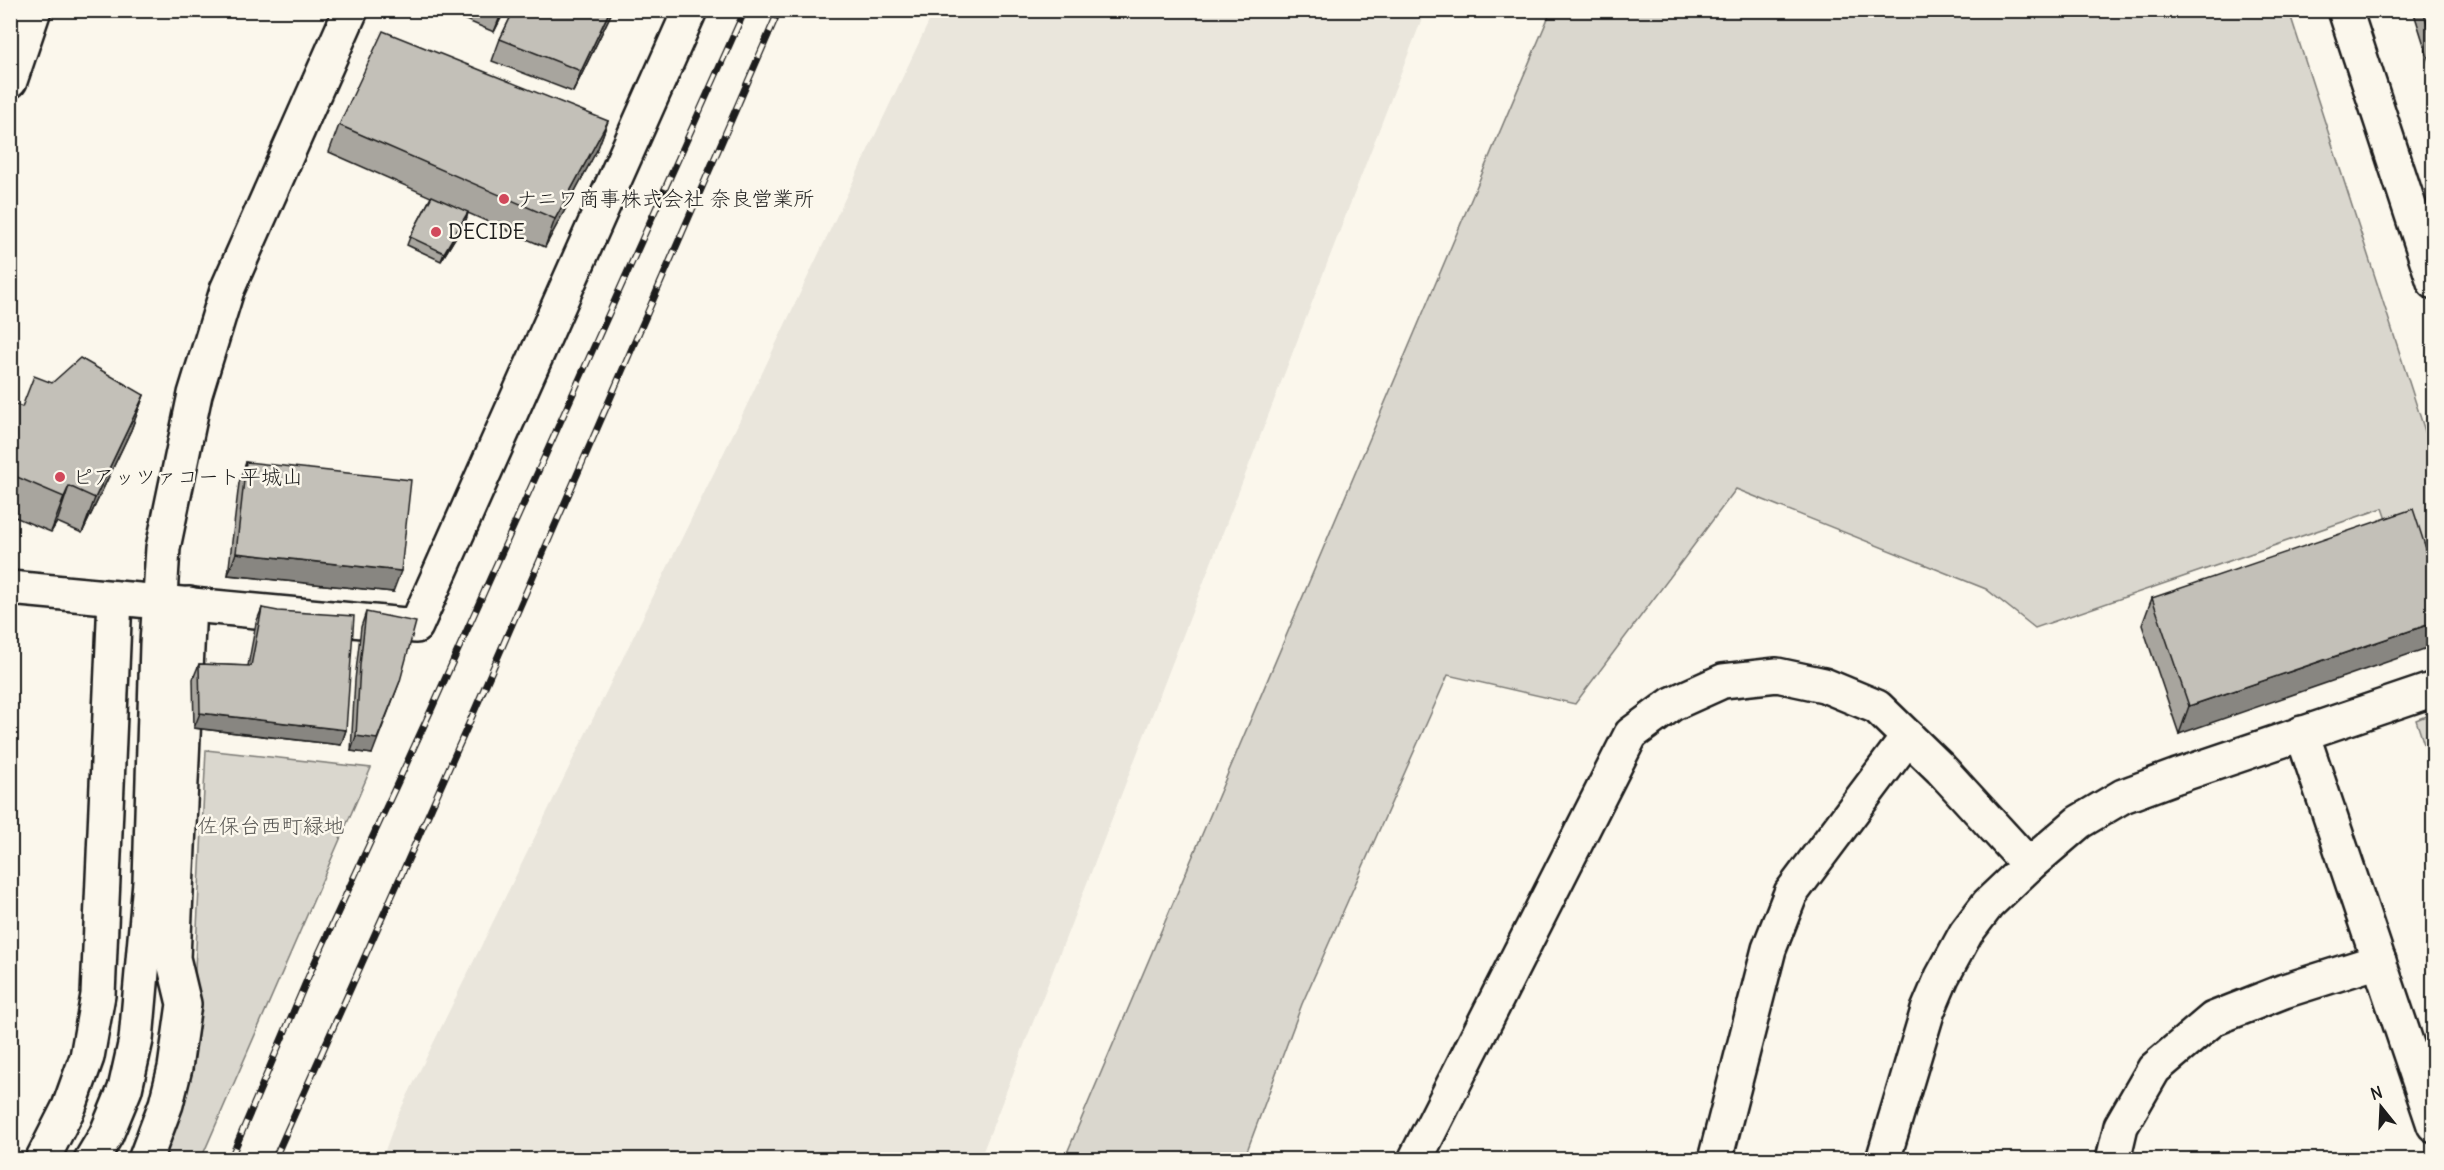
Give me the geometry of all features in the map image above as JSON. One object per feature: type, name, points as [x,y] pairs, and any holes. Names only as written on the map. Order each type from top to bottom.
[{"type":"street","points":[[10,81],[34,10]]},
{"type":"street","points":[[145,1160],[166,1104],[175,1068],[184,1004],[173,958],[175,603],[163,548],[195,394],[227,290],[351,10]]},
{"type":"street","points":[[10,588],[416,626],[690,10]]},
{"type":"street","points":[[2345,10],[2433,282]]},
{"type":"street","points":[[42,1160],[69,1107],[87,1057],[98,995],[115,598]]},
{"type":"street","points":[[91,1160],[106,1135],[125,1089],[136,1040],[150,882],[157,644],[175,603]]},
{"type":"street","points":[[1415,1160],[1632,734],[1672,704],[1723,681],[1777,675],[1824,685],[1877,707],[1941,769],[2029,865]]},
{"type":"street","points":[[1883,1160],[1929,1010],[1942,977],[1966,933],[1982,911],[2029,865],[2079,822],[2123,796],[2433,689]]},
{"type":"street","points":[[2302,733],[2433,1125]]},
{"type":"street","points":[[1715,1160],[1769,949],[1791,893],[1908,737]]},
{"type":"street","points":[[2113,1160],[2121,1126],[2154,1069],[2213,1019],[2284,991],[2379,961]]},
{"type":"shaded area","points":[[934,11],[1425,11],[980,1159],[382,1159],[397,1117],[736,428]]},
{"type":"green space","points":[[1551,11],[2289,11],[2433,456],[2433,637],[2428,639],[2383,508],[2035,628],[1986,589],[1736,489],[1575,704],[1448,675],[1302,1004],[1244,1159],[1064,1160]]},
{"type":"green space","points":[[2434,713],[2433,772],[2416,720]]},
{"type":"green space","name":"佐保台西町緑地","points":[[206,750],[371,768],[201,1159],[157,1160],[192,1028]]},
{"type":"building","points":[[514,10],[610,10],[581,71],[500,39]]},
{"type":"building","points":[[2423,10],[2433,10],[2433,42]]},
{"type":"building","name":"ナニワ商事株式会社 奈良営業所","points":[[383,31],[608,121],[555,219],[339,125]]},
{"type":"building","name":"DECIDE","points":[[432,196],[468,212],[444,253],[410,237]]},
{"type":"building","name":"ピアッツァコート平城山","points":[[80,358],[144,395],[95,498],[69,486],[64,497],[10,474],[10,402],[22,407],[34,376],[52,383]]},
{"type":"building","points":[[246,462],[411,480],[401,571],[236,553]]},
{"type":"building","points":[[2413,509],[2433,570],[2433,623],[2189,706],[2152,598]]},
{"type":"building","points":[[262,608],[354,616],[346,730],[200,713],[199,664],[251,666]]},
{"type":"building","points":[[366,612],[416,622],[400,681],[377,739],[356,736]]},
{"type":"railway","points":[[230,1160],[309,975],[432,708],[745,10]]},
{"type":"railway","points":[[274,1160],[470,721],[779,10]]},
{"type":"place","name":"ナニワ商事株式会社 奈良営業所","points":[[504,199]]},
{"type":"place","name":"DECIDE","points":[[436,232]]},
{"type":"place","name":"ピアッツァコート平城山","points":[[60,477]]}]
